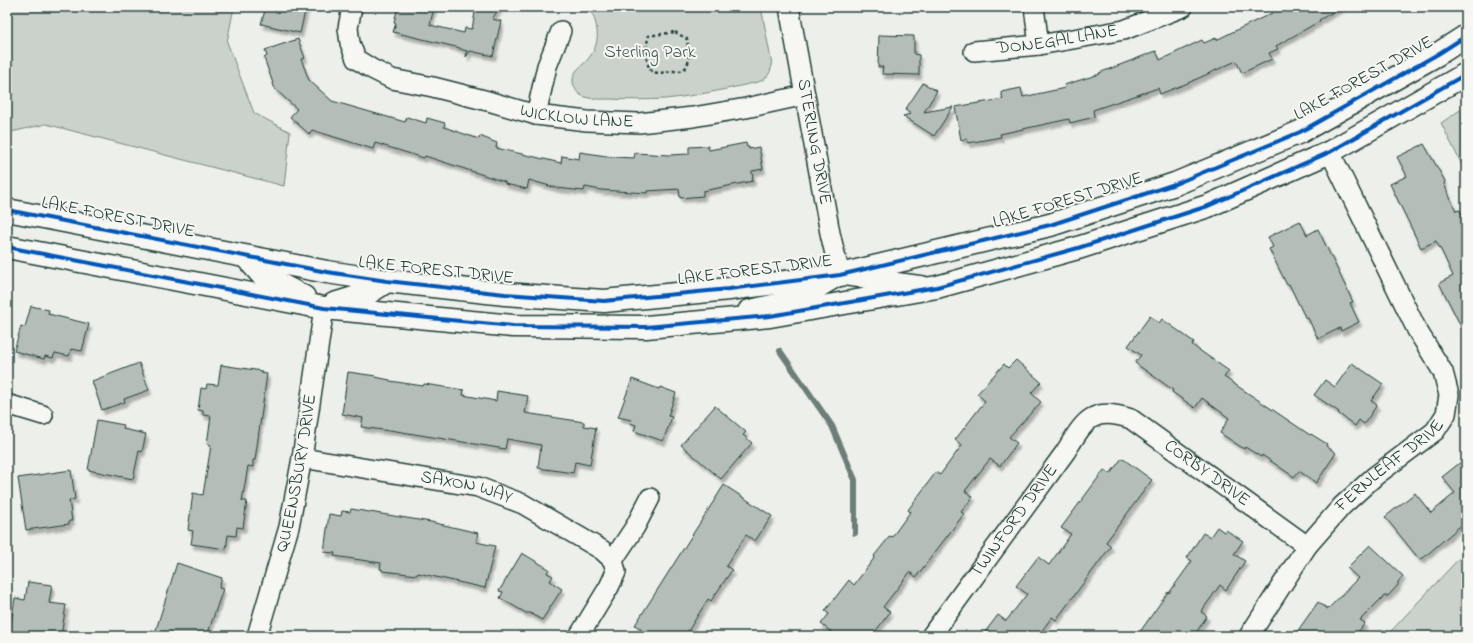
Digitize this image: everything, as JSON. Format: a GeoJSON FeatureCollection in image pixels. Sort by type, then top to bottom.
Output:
{"type":"FeatureCollection","features":[{"type":"Feature","properties":{"kind":"main road","name":"LAKE FOREST DRIVE"},"geometry":{"type":"LineString","coordinates":[[7,210],[139,235],[247,258],[327,272],[387,281],[505,294],[604,301],[729,289],[840,275],[1050,225],[1175,184],[1300,132],[1438,54],[1466,36]]}},
{"type":"Feature","properties":{"kind":"main road"},"geometry":{"type":"LineString","coordinates":[[7,247],[324,308],[513,326],[646,327],[770,316],[937,287],[1078,248],[1208,206],[1330,152],[1466,74]]}},
{"type":"Feature","properties":{"kind":"main road"},"geometry":{"type":"LineString","coordinates":[[247,258],[262,275],[324,308],[366,294],[387,281]]}},
{"type":"Feature","properties":{"kind":"street","name":"WICKLOW LANE"},"geometry":{"type":"LineString","coordinates":[[352,7],[348,28],[350,43],[356,59],[372,69],[392,79],[433,87],[536,114],[587,121],[638,123],[738,110],[805,95]]}},
{"type":"Feature","properties":{"kind":"street","name":"STERLING DRIVE"},"geometry":{"type":"LineString","coordinates":[[789,7],[830,233],[840,275]]}},
{"type":"Feature","properties":{"kind":"street"},"geometry":{"type":"LineString","coordinates":[[1034,7],[1039,45]]}},
{"type":"Feature","properties":{"kind":"street","name":"DONEGAL LANE"},"geometry":{"type":"LineString","coordinates":[[974,51],[1039,45],[1124,30],[1183,7]]}},
{"type":"Feature","properties":{"kind":"street"},"geometry":{"type":"LineString","coordinates":[[536,114],[547,66],[561,31]]}},
{"type":"Feature","properties":{"kind":"street","name":"FERNLEAF DRIVE"},"geometry":{"type":"LineString","coordinates":[[1249,636],[1307,546],[1342,506],[1375,476],[1435,431],[1446,414],[1449,395],[1443,372],[1417,330],[1330,152]]}},
{"type":"Feature","properties":{"kind":"street"},"geometry":{"type":"LineString","coordinates":[[688,323],[805,297],[840,275],[937,287]]}},
{"type":"Feature","properties":{"kind":"street","name":"QUEENSBURY DRIVE"},"geometry":{"type":"LineString","coordinates":[[257,636],[289,527],[302,458],[324,308]]}},
{"type":"Feature","properties":{"kind":"street"},"geometry":{"type":"LineString","coordinates":[[7,404],[43,415]]}},
{"type":"Feature","properties":{"kind":"street","name":"CORBY DRIVE"},"geometry":{"type":"LineString","coordinates":[[1102,414],[1117,414],[1131,419],[1307,546]]}},
{"type":"Feature","properties":{"kind":"street","name":"TWINFORD DRIVE"},"geometry":{"type":"LineString","coordinates":[[931,636],[1066,451],[1081,427],[1089,418],[1102,414]]}},
{"type":"Feature","properties":{"kind":"street","name":"SAXON WAY"},"geometry":{"type":"LineString","coordinates":[[302,458],[478,487],[523,504],[602,550],[614,560]]}},
{"type":"Feature","properties":{"kind":"street"},"geometry":{"type":"LineString","coordinates":[[579,636],[609,587],[616,572],[614,560],[650,498]]}},
{"type":"Feature","properties":{"kind":"path"},"geometry":{"type":"LineString","coordinates":[[675,32],[687,39],[687,66],[680,71],[658,73],[652,72],[649,68],[646,48],[648,36],[675,32]]}},
{"type":"Feature","properties":{"kind":"green space"},"geometry":{"type":"Polygon","coordinates":[[[7,7],[234,7],[227,42],[254,113],[290,132],[284,186],[46,124],[7,133],[7,7]]]}},
{"type":"Feature","properties":{"kind":"green space","name":"Sterling Park"},"geometry":{"type":"Polygon","coordinates":[[[597,7],[761,7],[772,65],[770,71],[766,78],[758,82],[688,96],[644,100],[596,99],[586,97],[579,94],[576,90],[573,84],[573,78],[576,71],[593,52],[597,41],[597,29],[592,12],[597,7]]]}},
{"type":"Feature","properties":{"kind":"green space"},"geometry":{"type":"Polygon","coordinates":[[[1466,106],[1466,173],[1441,123],[1466,106]]]}},
{"type":"Feature","properties":{"kind":"green space"},"geometry":{"type":"Polygon","coordinates":[[[1466,551],[1466,636],[1388,636],[1392,630],[1466,551]]]}},
{"type":"Feature","properties":{"kind":"building"},"geometry":{"type":"Polygon","coordinates":[[[266,7],[306,7],[300,33],[261,24],[266,7]]]}},
{"type":"Feature","properties":{"kind":"building"},"geometry":{"type":"Polygon","coordinates":[[[398,7],[434,7],[430,25],[464,33],[465,28],[472,29],[476,7],[500,7],[492,19],[501,21],[493,56],[470,51],[466,57],[467,51],[460,48],[393,32],[398,7]]]}},
{"type":"Feature","properties":{"kind":"building"},"geometry":{"type":"Polygon","coordinates":[[[1268,7],[1342,7],[1276,46],[1278,49],[1269,53],[1272,59],[1242,73],[1236,61],[1160,94],[1158,88],[1093,110],[1094,117],[1070,123],[1069,119],[1000,134],[1001,137],[968,143],[967,139],[961,140],[955,107],[1003,99],[1001,92],[1021,88],[1023,97],[1065,88],[1064,85],[1100,74],[1099,73],[1156,51],[1160,60],[1202,40],[1204,43],[1216,38],[1216,40],[1272,13],[1268,7]]]}},
{"type":"Feature","properties":{"kind":"building"},"geometry":{"type":"Polygon","coordinates":[[[879,35],[914,36],[914,54],[919,55],[919,75],[882,74],[883,67],[878,67],[879,35]]]}},
{"type":"Feature","properties":{"kind":"building"},"geometry":{"type":"Polygon","coordinates":[[[298,39],[305,58],[301,59],[309,80],[332,101],[405,122],[407,117],[426,123],[427,118],[445,123],[444,127],[479,139],[480,136],[497,143],[496,148],[561,163],[562,156],[579,159],[580,152],[613,157],[634,158],[635,153],[669,155],[689,154],[689,147],[708,146],[709,150],[746,143],[749,149],[759,147],[763,169],[752,171],[753,181],[703,191],[703,196],[680,198],[679,189],[647,191],[647,193],[601,190],[585,187],[584,191],[557,188],[529,180],[527,189],[505,184],[505,182],[425,156],[424,158],[375,143],[373,149],[312,130],[309,134],[290,117],[297,109],[275,89],[264,58],[267,56],[265,50],[298,39]]]}},
{"type":"Feature","properties":{"kind":"building"},"geometry":{"type":"Polygon","coordinates":[[[923,83],[937,91],[924,112],[953,107],[934,136],[903,116],[911,114],[905,110],[923,83]]]}},
{"type":"Feature","properties":{"kind":"building"},"geometry":{"type":"Polygon","coordinates":[[[1424,144],[1445,181],[1444,184],[1456,211],[1460,210],[1466,224],[1466,336],[1439,283],[1453,276],[1443,254],[1436,241],[1421,248],[1390,184],[1407,176],[1397,157],[1424,144]]]}},
{"type":"Feature","properties":{"kind":"building"},"geometry":{"type":"Polygon","coordinates":[[[1300,221],[1307,235],[1318,229],[1353,302],[1350,303],[1359,322],[1341,331],[1340,328],[1318,339],[1308,318],[1306,319],[1289,284],[1287,285],[1269,249],[1273,247],[1268,237],[1300,221]]]}},
{"type":"Feature","properties":{"kind":"building"},"geometry":{"type":"Polygon","coordinates":[[[31,306],[49,310],[48,314],[89,324],[82,351],[71,349],[69,356],[55,353],[53,358],[45,356],[44,359],[14,351],[21,326],[25,327],[31,306]]]}},
{"type":"Feature","properties":{"kind":"building"},"geometry":{"type":"Polygon","coordinates":[[[1150,316],[1159,323],[1162,319],[1194,342],[1192,345],[1229,371],[1224,377],[1310,435],[1311,434],[1327,444],[1326,446],[1336,453],[1316,483],[1299,471],[1294,477],[1262,455],[1261,457],[1245,447],[1244,449],[1220,433],[1229,418],[1202,398],[1195,408],[1135,363],[1141,355],[1128,346],[1150,316]]]}},
{"type":"Feature","properties":{"kind":"building"},"geometry":{"type":"Polygon","coordinates":[[[1016,360],[1041,382],[1031,393],[1041,402],[1009,437],[1017,443],[1000,466],[990,459],[965,491],[973,497],[961,512],[964,514],[916,577],[910,572],[883,607],[890,612],[872,636],[837,636],[821,624],[829,614],[825,611],[849,580],[854,585],[875,557],[874,556],[890,536],[892,537],[910,512],[908,510],[936,472],[940,475],[962,445],[955,440],[985,401],[977,394],[1004,364],[1008,368],[1016,360]]]}},
{"type":"Feature","properties":{"kind":"building"},"geometry":{"type":"Polygon","coordinates":[[[139,363],[149,390],[124,399],[125,402],[102,410],[92,381],[139,363]]]}},
{"type":"Feature","properties":{"kind":"building"},"geometry":{"type":"Polygon","coordinates":[[[1352,363],[1383,384],[1371,401],[1377,405],[1364,424],[1359,420],[1355,426],[1338,413],[1339,412],[1314,395],[1325,380],[1335,387],[1352,363]]]}},
{"type":"Feature","properties":{"kind":"building"},"geometry":{"type":"Polygon","coordinates":[[[221,365],[262,371],[261,373],[267,374],[255,460],[253,460],[253,467],[248,466],[242,501],[247,501],[243,528],[237,527],[236,536],[228,535],[226,549],[191,544],[193,531],[188,530],[193,493],[203,495],[211,445],[207,444],[211,416],[203,415],[203,411],[198,410],[201,388],[206,389],[207,384],[218,385],[221,365]]]}},
{"type":"Feature","properties":{"kind":"building"},"geometry":{"type":"Polygon","coordinates":[[[348,372],[376,376],[375,377],[390,381],[464,390],[463,395],[496,401],[497,391],[528,396],[525,413],[584,422],[584,426],[596,428],[590,465],[575,462],[573,473],[538,468],[541,445],[507,439],[505,449],[390,430],[361,427],[363,418],[342,414],[348,372]]]}},
{"type":"Feature","properties":{"kind":"building"},"geometry":{"type":"Polygon","coordinates":[[[632,379],[659,389],[660,387],[676,393],[668,416],[672,417],[663,441],[634,431],[636,425],[630,423],[631,420],[618,417],[632,379]]]}},
{"type":"Feature","properties":{"kind":"building"},"geometry":{"type":"Polygon","coordinates":[[[715,406],[746,432],[743,435],[752,443],[721,479],[681,445],[715,406]]]}},
{"type":"Feature","properties":{"kind":"building"},"geometry":{"type":"Polygon","coordinates":[[[97,420],[124,425],[123,429],[146,434],[142,452],[139,451],[133,479],[88,470],[97,420]]]}},
{"type":"Feature","properties":{"kind":"building"},"geometry":{"type":"Polygon","coordinates":[[[1122,458],[1152,480],[1106,542],[1111,546],[1056,620],[1052,617],[1038,636],[982,636],[998,615],[1006,621],[1027,594],[1016,586],[1038,557],[1049,565],[1071,534],[1061,528],[1104,470],[1110,474],[1122,458]]]}},
{"type":"Feature","properties":{"kind":"building"},"geometry":{"type":"Polygon","coordinates":[[[1466,458],[1466,521],[1422,559],[1419,559],[1385,517],[1415,493],[1431,513],[1455,493],[1442,477],[1466,458]]]}},
{"type":"Feature","properties":{"kind":"building"},"geometry":{"type":"Polygon","coordinates":[[[71,470],[75,499],[69,500],[72,521],[69,521],[69,524],[26,530],[18,478],[71,470]]]}},
{"type":"Feature","properties":{"kind":"building"},"geometry":{"type":"Polygon","coordinates":[[[724,485],[772,516],[755,541],[746,535],[726,566],[732,570],[711,601],[708,599],[685,636],[637,636],[641,629],[635,625],[724,485]]]}},
{"type":"Feature","properties":{"kind":"building"},"geometry":{"type":"Polygon","coordinates":[[[351,509],[431,522],[478,533],[476,542],[495,546],[485,588],[418,573],[417,575],[382,571],[382,569],[380,569],[381,563],[334,556],[335,553],[324,552],[329,514],[341,516],[342,511],[350,512],[351,509]]]}},
{"type":"Feature","properties":{"kind":"building"},"geometry":{"type":"Polygon","coordinates":[[[1217,527],[1224,532],[1226,530],[1243,541],[1234,554],[1245,561],[1226,590],[1220,585],[1201,612],[1207,616],[1194,636],[1137,636],[1192,561],[1187,558],[1203,533],[1210,537],[1217,527]]]}},
{"type":"Feature","properties":{"kind":"building"},"geometry":{"type":"Polygon","coordinates":[[[1370,545],[1403,576],[1398,582],[1398,585],[1388,596],[1384,596],[1360,620],[1365,623],[1355,636],[1294,636],[1318,602],[1328,609],[1358,578],[1347,568],[1370,545]]]}},
{"type":"Feature","properties":{"kind":"building"},"geometry":{"type":"Polygon","coordinates":[[[522,553],[549,569],[547,573],[553,576],[550,581],[562,589],[542,620],[530,613],[526,613],[500,598],[503,592],[499,591],[522,553]]]}},
{"type":"Feature","properties":{"kind":"building"},"geometry":{"type":"Polygon","coordinates":[[[177,563],[222,578],[219,588],[223,589],[207,636],[154,636],[177,563]]]}},
{"type":"Feature","properties":{"kind":"building"},"geometry":{"type":"Polygon","coordinates":[[[28,582],[52,585],[49,603],[66,605],[61,636],[9,636],[15,598],[25,600],[28,582]]]}},
{"type":"Feature","properties":{"kind":"waterway"},"geometry":{"type":"LineString","coordinates":[[780,351],[832,426],[855,480],[855,533]]}},
{"type":"Feature","properties":{"kind":"cycle path"},"geometry":{"type":"LineString","coordinates":[[7,210],[327,272],[387,281],[505,294],[604,301],[729,289],[840,275],[1050,225],[1175,184],[1300,132],[1438,54],[1466,36]]}},
{"type":"Feature","properties":{"kind":"cycle path"},"geometry":{"type":"LineString","coordinates":[[7,247],[324,308],[513,326],[646,327],[770,316],[937,287],[1078,248],[1208,206],[1330,152],[1466,74]]}}]}
